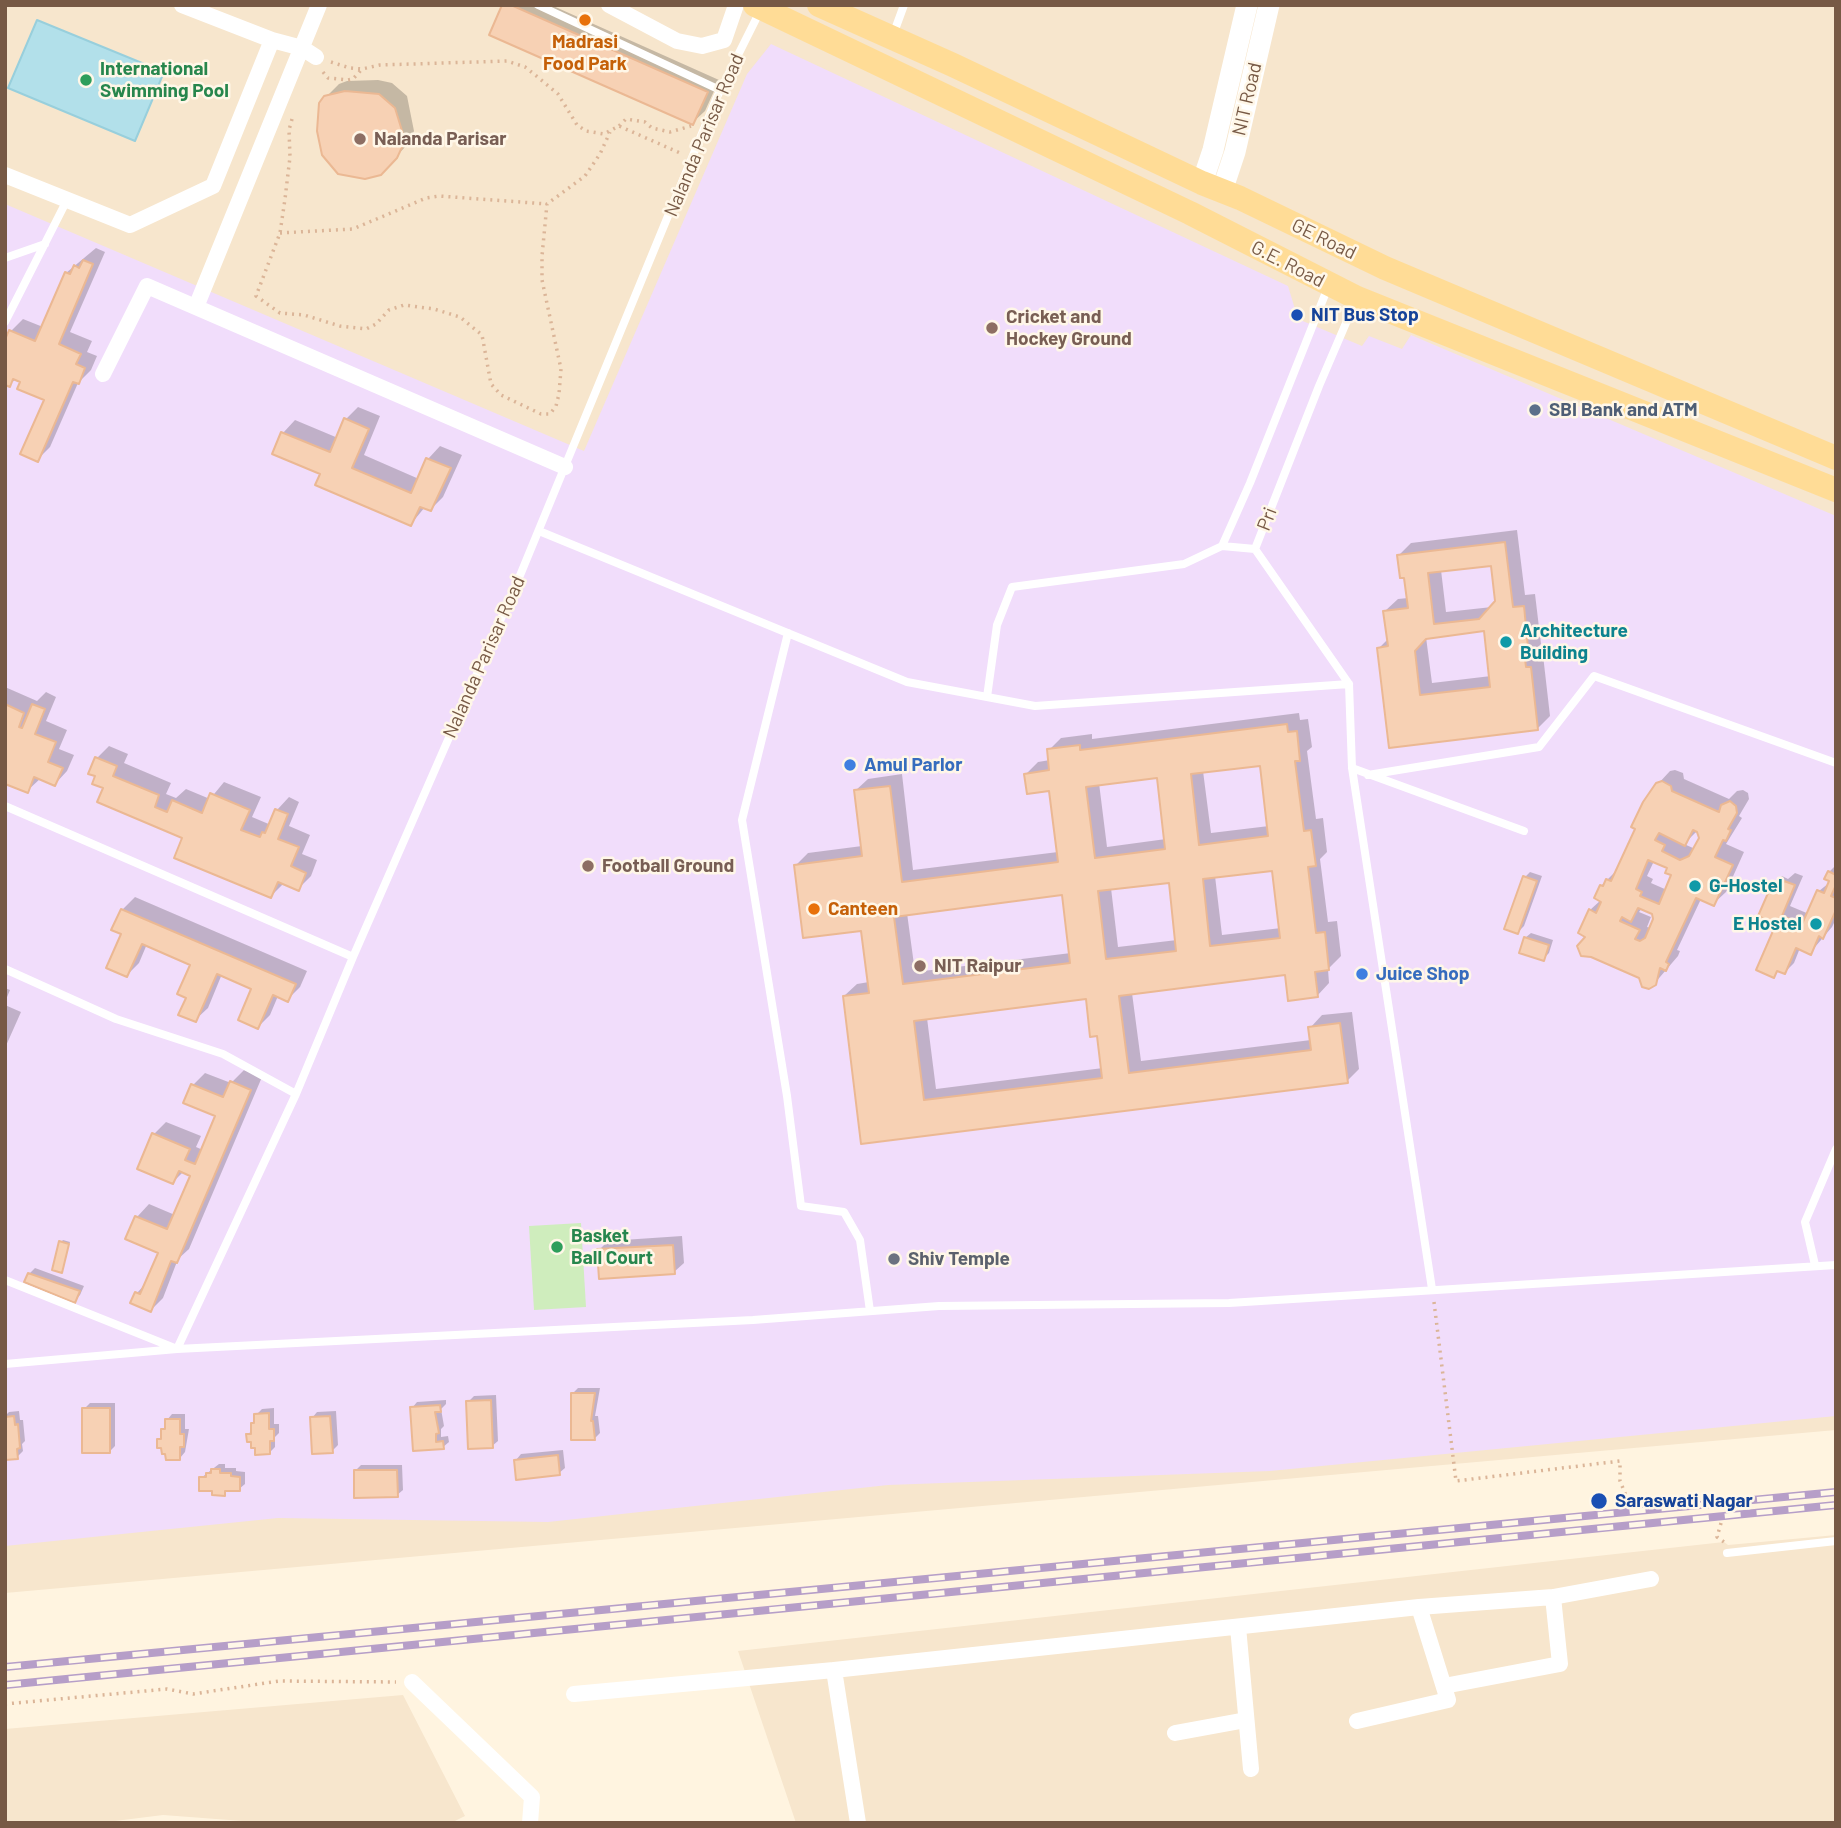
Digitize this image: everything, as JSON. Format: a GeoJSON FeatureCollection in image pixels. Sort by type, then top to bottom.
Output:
{"type":"FeatureCollection","features":[{"type":"Feature","properties":{"kind":"main road","name":"GE Road"},"geometry":{"type":"LineString","coordinates":[[819,5],[1376,264],[1836,458]]}},
{"type":"Feature","properties":{"kind":"main road","name":"NIT Road"},"geometry":{"type":"LineString","coordinates":[[1212,187],[1213,150],[1247,5]]}},
{"type":"Feature","properties":{"kind":"main road","name":"NIT Road"},"geometry":{"type":"LineString","coordinates":[[1212,187],[1235,152],[1269,5]]}},
{"type":"Feature","properties":{"kind":"main road","name":"G.E. Road"},"geometry":{"type":"LineString","coordinates":[[751,6],[1200,218],[1357,298],[1836,490]]}},
{"type":"Feature","properties":{"kind":"main road"},"geometry":{"type":"LineString","coordinates":[[1200,218],[1212,187]]}},
{"type":"Feature","properties":{"kind":"main road"},"geometry":{"type":"LineString","coordinates":[[1329,285],[1348,250]]}},
{"type":"Feature","properties":{"kind":"main road"},"geometry":{"type":"LineString","coordinates":[[1357,298],[1376,264]]}},
{"type":"Feature","properties":{"kind":"street"},"geometry":{"type":"LineString","coordinates":[[182,5],[272,40],[302,48],[316,64]]}},
{"type":"Feature","properties":{"kind":"street"},"geometry":{"type":"LineString","coordinates":[[196,307],[319,5]]}},
{"type":"Feature","properties":{"kind":"street"},"geometry":{"type":"LineString","coordinates":[[609,5],[677,41],[702,46],[724,40],[751,6]]}},
{"type":"Feature","properties":{"kind":"street"},"geometry":{"type":"LineString","coordinates":[[5,175],[131,225],[213,186],[272,40]]}},
{"type":"Feature","properties":{"kind":"street"},"geometry":{"type":"LineString","coordinates":[[103,373],[147,286],[565,467]]}},
{"type":"Feature","properties":{"kind":"street"},"geometry":{"type":"LineString","coordinates":[[574,1694],[834,1670],[1419,1607],[1553,1597],[1651,1579]]}},
{"type":"Feature","properties":{"kind":"street"},"geometry":{"type":"LineString","coordinates":[[1444,1686],[1560,1664],[1553,1597]]}},
{"type":"Feature","properties":{"kind":"street"},"geometry":{"type":"LineString","coordinates":[[1357,1721],[1448,1700],[1419,1607]]}},
{"type":"Feature","properties":{"kind":"street"},"geometry":{"type":"LineString","coordinates":[[1238,1627],[1251,1769]]}},
{"type":"Feature","properties":{"kind":"street"},"geometry":{"type":"LineString","coordinates":[[834,1670],[859,1823]]}},
{"type":"Feature","properties":{"kind":"street"},"geometry":{"type":"LineString","coordinates":[[412,1682],[532,1797],[530,1823]]}},
{"type":"Feature","properties":{"kind":"street"},"geometry":{"type":"LineString","coordinates":[[1175,1733],[1246,1720]]}},
{"type":"Feature","properties":{"kind":"lane"},"geometry":{"type":"LineString","coordinates":[[538,5],[720,90]]}},
{"type":"Feature","properties":{"kind":"lane"},"geometry":{"type":"LineString","coordinates":[[891,38],[904,5]]}},
{"type":"Feature","properties":{"kind":"lane","name":"Nalanda Parisar Road"},"geometry":{"type":"LineString","coordinates":[[177,1349],[296,1094],[539,531],[693,159],[751,6]]}},
{"type":"Feature","properties":{"kind":"lane"},"geometry":{"type":"LineString","coordinates":[[5,322],[68,200]]}},
{"type":"Feature","properties":{"kind":"lane"},"geometry":{"type":"LineString","coordinates":[[5,258],[45,244]]}},
{"type":"Feature","properties":{"kind":"lane"},"geometry":{"type":"LineString","coordinates":[[1222,546],[1329,285]]}},
{"type":"Feature","properties":{"kind":"lane","name":"Pri"},"geometry":{"type":"LineString","coordinates":[[1349,684],[1255,549],[1357,298]]}},
{"type":"Feature","properties":{"kind":"lane"},"geometry":{"type":"LineString","coordinates":[[539,531],[907,682],[1035,706],[1349,684],[1352,768],[1432,1289]]}},
{"type":"Feature","properties":{"kind":"lane"},"geometry":{"type":"LineString","coordinates":[[987,697],[997,625],[1012,587],[1184,564],[1222,546],[1255,549]]}},
{"type":"Feature","properties":{"kind":"lane"},"geometry":{"type":"LineString","coordinates":[[788,633],[742,820],[787,1096],[801,1206],[844,1212],[860,1240],[870,1311]]}},
{"type":"Feature","properties":{"kind":"lane"},"geometry":{"type":"LineString","coordinates":[[1368,775],[1539,747],[1594,676],[1836,763]]}},
{"type":"Feature","properties":{"kind":"lane"},"geometry":{"type":"LineString","coordinates":[[1352,768],[1524,831]]}},
{"type":"Feature","properties":{"kind":"lane"},"geometry":{"type":"LineString","coordinates":[[5,806],[353,957]]}},
{"type":"Feature","properties":{"kind":"lane"},"geometry":{"type":"LineString","coordinates":[[5,969],[116,1020],[223,1054],[296,1094]]}},
{"type":"Feature","properties":{"kind":"lane"},"geometry":{"type":"LineString","coordinates":[[1815,1265],[1805,1222],[1836,1149]]}},
{"type":"Feature","properties":{"kind":"lane"},"geometry":{"type":"LineString","coordinates":[[5,1364],[177,1349],[711,1322],[939,1306],[1229,1303],[1836,1265]]}},
{"type":"Feature","properties":{"kind":"lane"},"geometry":{"type":"LineString","coordinates":[[5,1280],[177,1349]]}},
{"type":"Feature","properties":{"kind":"lane"},"geometry":{"type":"LineString","coordinates":[[1727,1553],[1836,1541]]}},
{"type":"Feature","properties":{"kind":"path"},"geometry":{"type":"LineString","coordinates":[[316,64],[362,69],[380,65],[507,61],[525,67],[558,94],[577,125],[586,131],[604,134],[626,119],[645,122],[652,128],[670,132],[700,123],[711,113]]}},
{"type":"Feature","properties":{"kind":"path"},"geometry":{"type":"LineString","coordinates":[[316,64],[321,66],[328,78],[353,79],[362,69]]}},
{"type":"Feature","properties":{"kind":"path"},"geometry":{"type":"LineString","coordinates":[[293,115],[289,130],[290,157],[280,233],[256,296],[280,313],[304,315],[340,326],[366,329],[376,324],[390,310],[404,305],[434,309],[460,317],[482,335],[491,384],[500,395],[541,414],[550,414],[556,406],[561,369],[542,280],[541,256],[547,204]]}},
{"type":"Feature","properties":{"kind":"path"},"geometry":{"type":"LineString","coordinates":[[619,126],[693,159]]}},
{"type":"Feature","properties":{"kind":"path"},"geometry":{"type":"LineString","coordinates":[[280,233],[353,229],[414,203],[439,196],[547,204],[585,176],[610,132]]}},
{"type":"Feature","properties":{"kind":"path"},"geometry":{"type":"LineString","coordinates":[[1432,1289],[1456,1481],[1620,1461],[1620,1481],[1625,1493],[1620,1509]]}},
{"type":"Feature","properties":{"kind":"path"},"geometry":{"type":"LineString","coordinates":[[1721,1523],[1717,1537],[1724,1542],[1727,1553]]}},
{"type":"Feature","properties":{"kind":"path"},"geometry":{"type":"LineString","coordinates":[[5,1704],[167,1689],[193,1694],[279,1681],[412,1682]]}},
{"type":"Feature","properties":{"kind":"shaded area","name":"NIT Raipur"},"geometry":{"type":"Polygon","coordinates":[[[5,5],[1836,5],[1836,1430],[5,1593],[5,5]]]}},
{"type":"Feature","properties":{"kind":"shaded area","name":"NIT Raipur"},"geometry":{"type":"Polygon","coordinates":[[[771,44],[1288,286],[1298,319],[1362,346],[1369,336],[1402,349],[1411,335],[1836,516],[1836,1416],[1270,1471],[888,1485],[548,1522],[278,1518],[5,1546],[5,204],[584,451],[747,74],[771,44]]]}},
{"type":"Feature","properties":{"kind":"shaded area"},"geometry":{"type":"Polygon","coordinates":[[[1836,1535],[1836,1823],[796,1823],[738,1651],[1724,1542],[1728,1545],[1836,1535]]]}},
{"type":"Feature","properties":{"kind":"shaded area"},"geometry":{"type":"Polygon","coordinates":[[[403,1695],[465,1816],[451,1823],[269,1823],[163,1815],[99,1823],[5,1823],[5,1729],[403,1695]]]}},
{"type":"Feature","properties":{"kind":"green space","name":"Basket Ball Court"},"geometry":{"type":"Polygon","coordinates":[[[581,1223],[586,1307],[534,1310],[529,1226],[581,1223]]]}},
{"type":"Feature","properties":{"kind":"water","name":"International Swimming Pool"},"geometry":{"type":"Polygon","coordinates":[[[37,20],[164,72],[135,141],[8,88],[37,20]]]}},
{"type":"Feature","properties":{"kind":"building"},"geometry":{"type":"Polygon","coordinates":[[[502,5],[511,5],[708,92],[693,125],[489,35],[502,5]]]}},
{"type":"Feature","properties":{"kind":"building","name":"Nalanda Parisar"},"geometry":{"type":"Polygon","coordinates":[[[345,91],[379,94],[395,108],[403,134],[403,145],[397,158],[381,175],[365,179],[338,174],[322,155],[317,131],[319,103],[324,96],[345,91]]]}},
{"type":"Feature","properties":{"kind":"building"},"geometry":{"type":"Polygon","coordinates":[[[83,260],[93,264],[59,344],[81,354],[76,364],[85,368],[79,384],[73,382],[38,462],[20,454],[44,400],[17,389],[20,382],[13,379],[10,387],[5,385],[5,340],[9,330],[35,341],[65,272],[70,274],[74,265],[79,268],[83,260]]]}},
{"type":"Feature","properties":{"kind":"building"},"geometry":{"type":"Polygon","coordinates":[[[344,418],[369,429],[352,468],[411,493],[426,458],[451,468],[431,511],[420,507],[411,526],[315,485],[320,474],[272,454],[281,432],[330,452],[344,418]]]}},
{"type":"Feature","properties":{"kind":"building","name":"Architecture Building"},"geometry":{"type":"Polygon","coordinates":[[[1505,542],[1513,607],[1524,606],[1529,658],[1525,659],[1526,667],[1531,667],[1538,730],[1389,748],[1377,648],[1388,646],[1383,611],[1408,608],[1404,578],[1400,578],[1397,555],[1505,542]],[[1491,566],[1428,573],[1434,624],[1479,619],[1495,601],[1491,566]],[[1484,631],[1426,639],[1415,651],[1420,695],[1490,687],[1484,631]]]}},
{"type":"Feature","properties":{"kind":"building"},"geometry":{"type":"Polygon","coordinates":[[[5,704],[24,713],[19,727],[22,728],[32,704],[45,709],[35,734],[56,742],[48,762],[63,768],[55,786],[34,777],[28,793],[5,784],[5,704]]]}},
{"type":"Feature","properties":{"kind":"building"},"geometry":{"type":"Polygon","coordinates":[[[1287,724],[1288,732],[1297,731],[1300,761],[1295,761],[1304,831],[1311,830],[1316,866],[1308,867],[1316,933],[1325,932],[1329,970],[1315,972],[1318,997],[1288,1001],[1285,975],[1119,996],[1129,1073],[1311,1050],[1308,1027],[1340,1023],[1348,1083],[861,1144],[843,996],[869,993],[861,931],[803,938],[794,865],[862,856],[854,790],[890,786],[902,882],[1058,862],[1049,791],[1027,794],[1024,774],[1049,770],[1047,749],[1080,745],[1080,750],[1287,724]],[[1260,766],[1191,774],[1199,845],[1268,836],[1260,766]],[[1157,778],[1086,787],[1095,858],[1165,849],[1157,778]],[[1272,871],[1203,879],[1210,946],[1280,938],[1272,871]],[[1169,883],[1098,891],[1106,959],[1176,951],[1169,883]],[[1062,895],[894,917],[903,984],[1070,963],[1062,895]],[[1086,999],[914,1021],[924,1100],[1102,1078],[1097,1036],[1090,1037],[1086,999]]]}},
{"type":"Feature","properties":{"kind":"building"},"geometry":{"type":"Polygon","coordinates":[[[95,757],[117,766],[113,776],[159,795],[155,807],[167,812],[172,800],[202,813],[210,793],[250,810],[241,830],[260,837],[262,832],[265,833],[275,809],[288,814],[278,839],[299,847],[291,866],[306,873],[299,891],[278,882],[271,898],[174,858],[182,838],[97,802],[103,788],[92,784],[95,776],[88,774],[95,757]]]}},
{"type":"Feature","properties":{"kind":"building","name":"G-Hostel"},"geometry":{"type":"Polygon","coordinates":[[[1662,781],[1671,786],[1672,791],[1719,812],[1721,805],[1730,801],[1736,806],[1737,813],[1728,829],[1731,830],[1726,841],[1723,840],[1715,857],[1733,865],[1714,906],[1696,898],[1666,962],[1669,964],[1666,971],[1660,968],[1656,985],[1649,989],[1642,987],[1639,978],[1591,957],[1581,956],[1577,946],[1585,937],[1578,933],[1589,909],[1596,913],[1601,902],[1594,898],[1600,885],[1603,886],[1606,879],[1611,881],[1635,829],[1631,827],[1656,783],[1662,781]],[[1693,830],[1685,846],[1659,833],[1655,840],[1665,845],[1662,851],[1680,860],[1689,856],[1699,838],[1693,830]],[[1648,860],[1636,889],[1642,892],[1640,896],[1659,904],[1671,875],[1665,873],[1667,868],[1648,860]],[[1638,908],[1631,922],[1622,917],[1620,921],[1640,930],[1635,939],[1640,941],[1645,938],[1653,919],[1652,914],[1638,908]]]}},
{"type":"Feature","properties":{"kind":"building","name":"E Hostel"},"geometry":{"type":"Polygon","coordinates":[[[1828,871],[1836,875],[1836,885],[1831,896],[1836,898],[1836,910],[1823,939],[1819,936],[1811,955],[1796,948],[1785,974],[1777,971],[1774,978],[1756,970],[1776,924],[1758,916],[1772,884],[1781,888],[1784,881],[1795,885],[1782,916],[1802,924],[1817,890],[1824,893],[1829,881],[1824,879],[1828,871]]]}},
{"type":"Feature","properties":{"kind":"building"},"geometry":{"type":"Polygon","coordinates":[[[1523,876],[1537,881],[1518,934],[1504,929],[1523,876]]]}},
{"type":"Feature","properties":{"kind":"building"},"geometry":{"type":"Polygon","coordinates":[[[121,909],[296,984],[288,1002],[273,995],[258,1029],[238,1020],[251,989],[217,974],[196,1022],[178,1015],[186,998],[177,994],[190,965],[142,944],[127,977],[106,968],[121,934],[111,930],[121,909]]]}},
{"type":"Feature","properties":{"kind":"building"},"geometry":{"type":"Polygon","coordinates":[[[1524,937],[1549,945],[1544,961],[1519,953],[1524,937]]]}},
{"type":"Feature","properties":{"kind":"building"},"geometry":{"type":"Polygon","coordinates":[[[230,1081],[251,1090],[177,1263],[171,1261],[151,1312],[130,1303],[135,1292],[140,1294],[158,1253],[125,1239],[135,1216],[167,1229],[190,1176],[179,1171],[173,1184],[137,1169],[152,1133],[190,1149],[185,1160],[195,1164],[215,1116],[183,1103],[191,1084],[223,1097],[230,1081]]]}},
{"type":"Feature","properties":{"kind":"building"},"geometry":{"type":"Polygon","coordinates":[[[59,1241],[69,1244],[62,1273],[52,1270],[59,1241]]]}},
{"type":"Feature","properties":{"kind":"building"},"geometry":{"type":"Polygon","coordinates":[[[673,1245],[675,1274],[599,1279],[597,1249],[673,1245]]]}},
{"type":"Feature","properties":{"kind":"building"},"geometry":{"type":"Polygon","coordinates":[[[28,1273],[80,1291],[75,1303],[24,1282],[28,1273]]]}},
{"type":"Feature","properties":{"kind":"building"},"geometry":{"type":"Polygon","coordinates":[[[571,1393],[595,1393],[591,1421],[595,1440],[571,1440],[571,1393]]]}},
{"type":"Feature","properties":{"kind":"building"},"geometry":{"type":"Polygon","coordinates":[[[491,1400],[493,1448],[468,1449],[466,1401],[491,1400]]]}},
{"type":"Feature","properties":{"kind":"building"},"geometry":{"type":"Polygon","coordinates":[[[440,1405],[441,1412],[435,1412],[439,1433],[436,1434],[436,1442],[443,1441],[444,1449],[413,1451],[410,1407],[440,1405]]]}},
{"type":"Feature","properties":{"kind":"building"},"geometry":{"type":"Polygon","coordinates":[[[82,1408],[110,1408],[110,1453],[82,1453],[82,1408]]]}},
{"type":"Feature","properties":{"kind":"building"},"geometry":{"type":"Polygon","coordinates":[[[269,1413],[269,1429],[274,1429],[270,1454],[255,1455],[255,1448],[251,1448],[251,1442],[247,1442],[246,1434],[251,1434],[254,1414],[269,1413]]]}},
{"type":"Feature","properties":{"kind":"building"},"geometry":{"type":"Polygon","coordinates":[[[14,1416],[15,1425],[18,1424],[18,1459],[5,1460],[5,1417],[14,1416]]]}},
{"type":"Feature","properties":{"kind":"building"},"geometry":{"type":"Polygon","coordinates":[[[330,1416],[333,1453],[312,1454],[310,1417],[330,1416]]]}},
{"type":"Feature","properties":{"kind":"building"},"geometry":{"type":"Polygon","coordinates":[[[165,1419],[180,1419],[180,1434],[184,1434],[184,1447],[180,1447],[180,1460],[166,1460],[161,1448],[157,1448],[161,1429],[165,1429],[165,1419]]]}},
{"type":"Feature","properties":{"kind":"building"},"geometry":{"type":"Polygon","coordinates":[[[558,1455],[560,1475],[516,1480],[514,1460],[558,1455]]]}},
{"type":"Feature","properties":{"kind":"building"},"geometry":{"type":"Polygon","coordinates":[[[211,1469],[220,1469],[220,1473],[231,1473],[231,1476],[240,1477],[240,1491],[225,1491],[225,1496],[212,1495],[212,1491],[199,1491],[199,1477],[206,1477],[206,1473],[211,1473],[211,1469]]]}},
{"type":"Feature","properties":{"kind":"building"},"geometry":{"type":"Polygon","coordinates":[[[354,1470],[397,1470],[398,1497],[354,1498],[354,1470]]]}},
{"type":"Feature","properties":{"kind":"railway"},"geometry":{"type":"LineString","coordinates":[[5,1667],[1836,1492]]}},
{"type":"Feature","properties":{"kind":"railway"},"geometry":{"type":"LineString","coordinates":[[5,1685],[1836,1505]]}},
{"type":"Feature","properties":{"kind":"place","name":"Madrasi Food Park"},"geometry":{"type":"Point","coordinates":[585,20]}},
{"type":"Feature","properties":{"kind":"place","name":"International Swimming Pool"},"geometry":{"type":"Point","coordinates":[86,80]}},
{"type":"Feature","properties":{"kind":"place","name":"Nalanda Parisar"},"geometry":{"type":"Point","coordinates":[360,139]}},
{"type":"Feature","properties":{"kind":"place","name":"NIT Bus Stop"},"geometry":{"type":"Point","coordinates":[1297,315]}},
{"type":"Feature","properties":{"kind":"place","name":"Cricket and Hockey Ground"},"geometry":{"type":"Point","coordinates":[992,328]}},
{"type":"Feature","properties":{"kind":"place","name":"SBI Bank and ATM"},"geometry":{"type":"Point","coordinates":[1535,410]}},
{"type":"Feature","properties":{"kind":"place","name":"Architecture Building"},"geometry":{"type":"Point","coordinates":[1506,642]}},
{"type":"Feature","properties":{"kind":"place","name":"Amul Parlor"},"geometry":{"type":"Point","coordinates":[850,765]}},
{"type":"Feature","properties":{"kind":"place","name":"Football Ground"},"geometry":{"type":"Point","coordinates":[588,866]}},
{"type":"Feature","properties":{"kind":"place","name":"G-Hostel"},"geometry":{"type":"Point","coordinates":[1695,886]}},
{"type":"Feature","properties":{"kind":"place","name":"Canteen"},"geometry":{"type":"Point","coordinates":[814,909]}},
{"type":"Feature","properties":{"kind":"place","name":"E Hostel"},"geometry":{"type":"Point","coordinates":[1816,924]}},
{"type":"Feature","properties":{"kind":"place","name":"NIT Raipur"},"geometry":{"type":"Point","coordinates":[920,966]}},
{"type":"Feature","properties":{"kind":"place","name":"Juice Shop"},"geometry":{"type":"Point","coordinates":[1362,974]}},
{"type":"Feature","properties":{"kind":"place","name":"Basket Ball Court"},"geometry":{"type":"Point","coordinates":[557,1247]}},
{"type":"Feature","properties":{"kind":"place","name":"Shiv Temple"},"geometry":{"type":"Point","coordinates":[894,1259]}},
{"type":"Feature","properties":{"kind":"place","name":"Saraswati Nagar"},"geometry":{"type":"Point","coordinates":[1599,1501]}}]}
